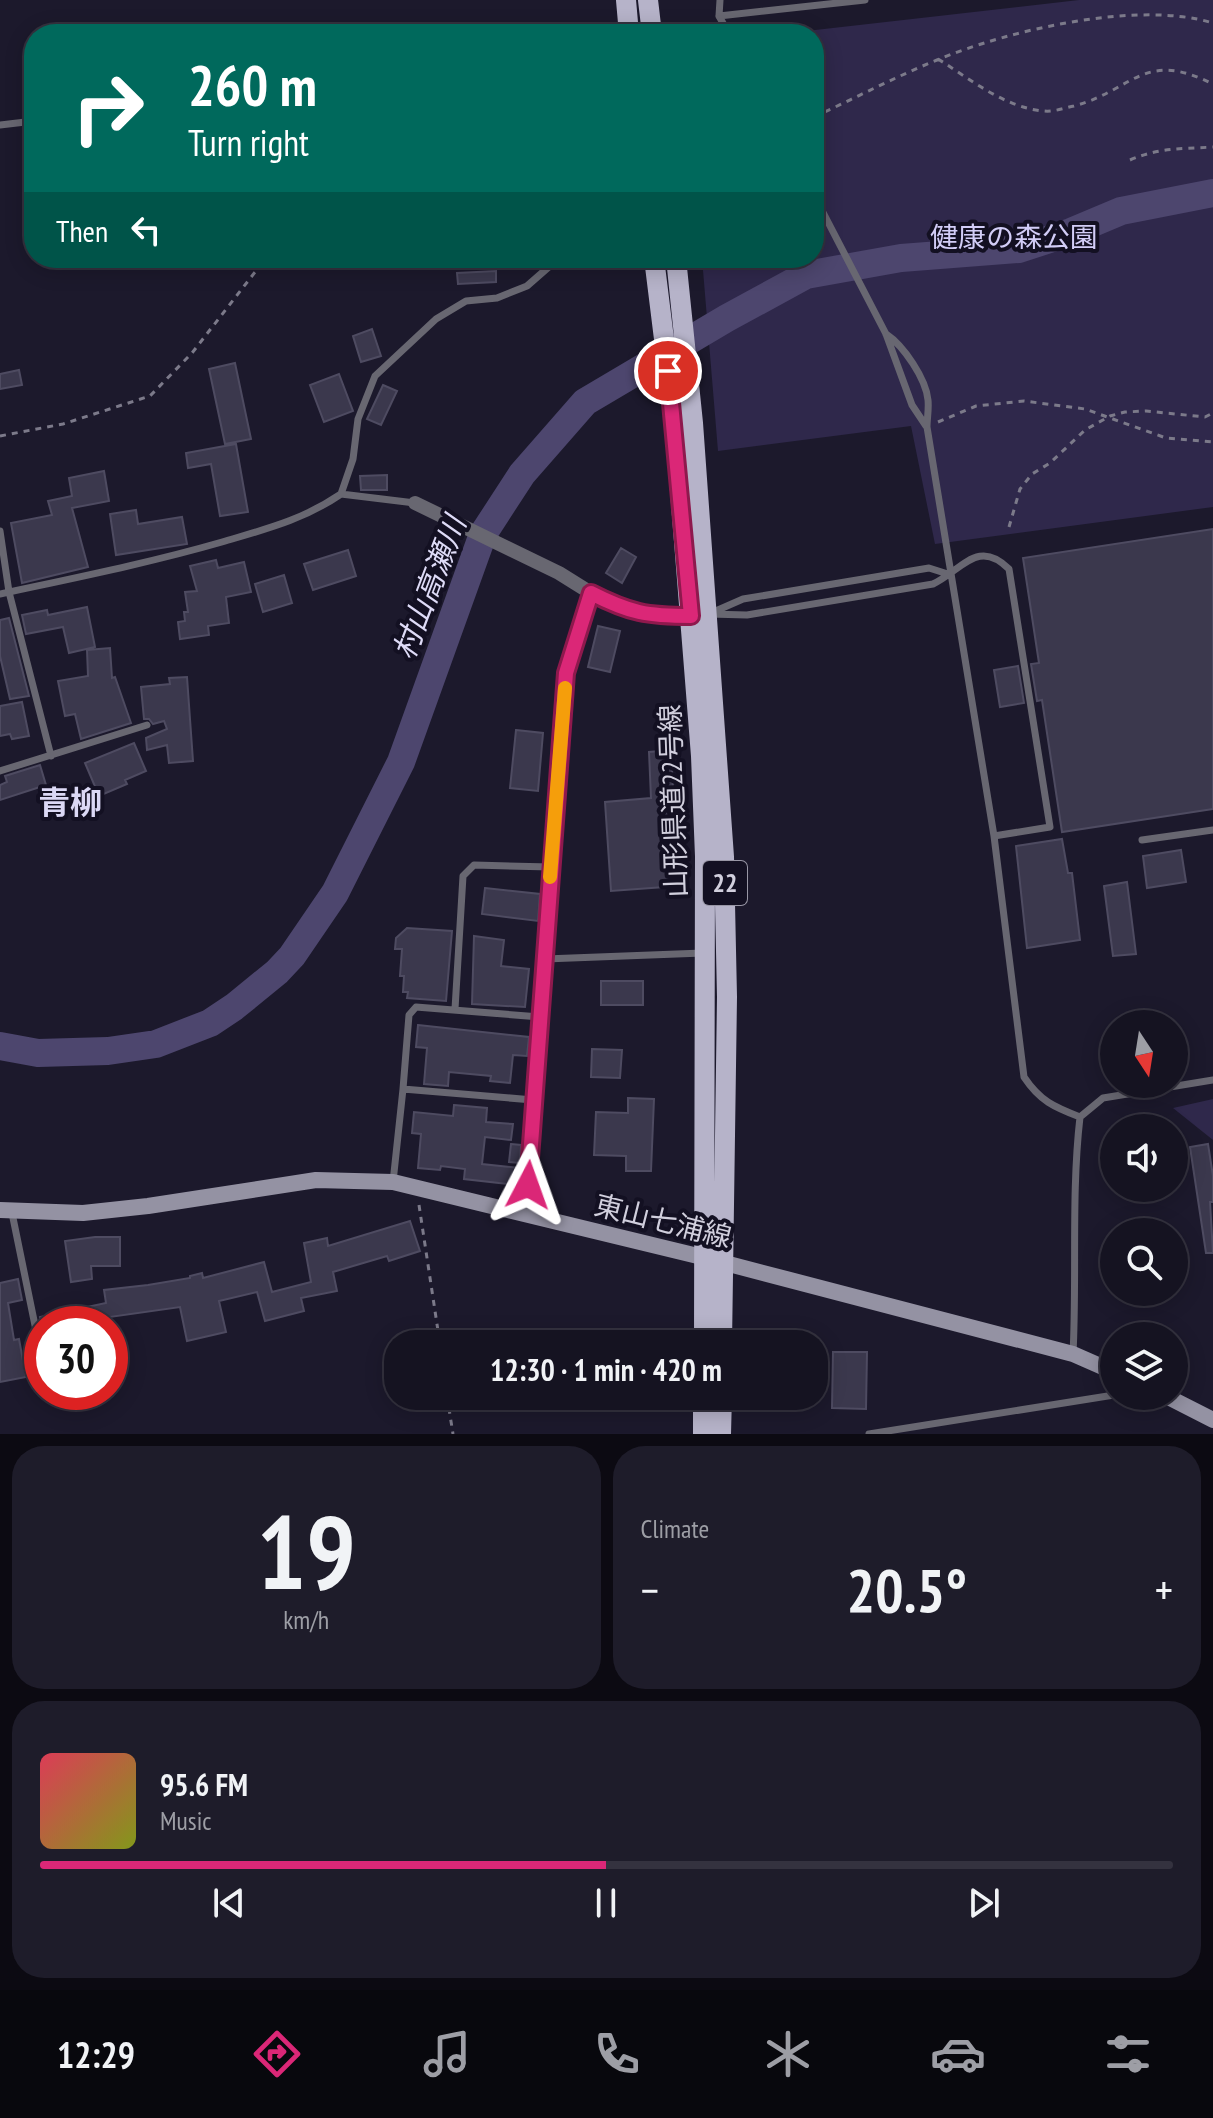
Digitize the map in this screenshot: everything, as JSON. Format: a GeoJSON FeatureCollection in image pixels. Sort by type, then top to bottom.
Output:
{"type":"FeatureCollection","features":[{"type":"Feature","properties":{"kind":"main road"},"geometry":{"type":"LineString","coordinates":[[626,0],[628,24]]}},
{"type":"Feature","properties":{"kind":"main road"},"geometry":{"type":"LineString","coordinates":[[648,0],[651,24]]}},
{"type":"Feature","properties":{"kind":"main road","name":"山形県道22号線"},"geometry":{"type":"LineString","coordinates":[[656,268],[684,426]]}},
{"type":"Feature","properties":{"kind":"main road","name":"山形県道22号線"},"geometry":{"type":"LineString","coordinates":[[676,268],[684,426],[724,872],[727,997],[714,1260],[706,1330]]}},
{"type":"Feature","properties":{"kind":"main road","name":"山形県道22号線"},"geometry":{"type":"LineString","coordinates":[[699,615],[714,1260],[721,1330]]}},
{"type":"Feature","properties":{"kind":"main road","name":"東山七浦線"},"geometry":{"type":"LineString","coordinates":[[6,1211],[83,1213],[316,1180],[416,1185],[1073,1354],[1100,1366]]}},
{"type":"Feature","properties":{"kind":"main road"},"geometry":{"type":"LineString","coordinates":[[1188,1407],[1213,1420]]}},
{"type":"Feature","properties":{"kind":"main road"},"geometry":{"type":"LineString","coordinates":[[703,1410],[703,1434]]}},
{"type":"Feature","properties":{"kind":"main road"},"geometry":{"type":"LineString","coordinates":[[721,1434],[722,1410]]}},
{"type":"Feature","properties":{"kind":"street"},"geometry":{"type":"LineString","coordinates":[[415,503],[559,573],[625,610],[653,616],[699,615]]}},
{"type":"Feature","properties":{"kind":"street"},"geometry":{"type":"LineString","coordinates":[[526,1213],[566,673],[591,593]]}},
{"type":"Feature","properties":{"kind":"lane"},"geometry":{"type":"LineString","coordinates":[[720,0],[719,16],[723,24]]}},
{"type":"Feature","properties":{"kind":"lane"},"geometry":{"type":"LineString","coordinates":[[719,16],[865,0]]}},
{"type":"Feature","properties":{"kind":"lane"},"geometry":{"type":"LineString","coordinates":[[0,125],[24,122]]}},
{"type":"Feature","properties":{"kind":"lane"},"geometry":{"type":"LineString","coordinates":[[824,214],[886,334],[912,405],[927,427]]}},
{"type":"Feature","properties":{"kind":"lane"},"geometry":{"type":"LineString","coordinates":[[4,593],[185,552],[315,512],[341,494],[353,459],[358,419],[375,376],[436,319],[466,301],[497,298],[527,286],[548,268]]}},
{"type":"Feature","properties":{"kind":"lane"},"geometry":{"type":"LineString","coordinates":[[886,334],[897,341],[909,357],[928,397],[927,427],[994,836],[1024,1077],[1037,1096],[1080,1117]]}},
{"type":"Feature","properties":{"kind":"lane"},"geometry":{"type":"LineString","coordinates":[[341,494],[415,503]]}},
{"type":"Feature","properties":{"kind":"lane"},"geometry":{"type":"LineString","coordinates":[[0,531],[4,593],[51,756]]}},
{"type":"Feature","properties":{"kind":"lane"},"geometry":{"type":"LineString","coordinates":[[699,615],[747,615],[933,584],[951,575],[970,559],[980,556],[991,556],[1009,569],[1050,827],[994,836]]}},
{"type":"Feature","properties":{"kind":"lane"},"geometry":{"type":"LineString","coordinates":[[699,615],[743,599],[929,568],[951,575]]}},
{"type":"Feature","properties":{"kind":"lane"},"geometry":{"type":"LineString","coordinates":[[0,771],[147,725]]}},
{"type":"Feature","properties":{"kind":"lane"},"geometry":{"type":"LineString","coordinates":[[1142,840],[1213,830]]}},
{"type":"Feature","properties":{"kind":"lane"},"geometry":{"type":"LineString","coordinates":[[455,1009],[463,876],[474,865],[551,867]]}},
{"type":"Feature","properties":{"kind":"lane"},"geometry":{"type":"LineString","coordinates":[[545,959],[705,953]]}},
{"type":"Feature","properties":{"kind":"lane"},"geometry":{"type":"LineString","coordinates":[[393,1182],[409,1015],[416,1007],[540,1017]]}},
{"type":"Feature","properties":{"kind":"lane"},"geometry":{"type":"LineString","coordinates":[[1073,1354],[1076,1284],[1074,1168],[1080,1117],[1103,1098],[1213,1080]]}},
{"type":"Feature","properties":{"kind":"lane"},"geometry":{"type":"LineString","coordinates":[[403,1089],[533,1100]]}},
{"type":"Feature","properties":{"kind":"lane"},"geometry":{"type":"LineString","coordinates":[[6,1211],[30,1306]]}},
{"type":"Feature","properties":{"kind":"lane"},"geometry":{"type":"LineString","coordinates":[[869,1434],[1100,1397]]}},
{"type":"Feature","properties":{"kind":"path"},"geometry":{"type":"LineString","coordinates":[[824,112],[938,59],[1068,22],[1128,14],[1191,15],[1213,23]]}},
{"type":"Feature","properties":{"kind":"path"},"geometry":{"type":"LineString","coordinates":[[938,59],[999,96],[1026,109],[1048,112],[1098,98],[1147,72],[1166,69],[1198,75],[1213,84]]}},
{"type":"Feature","properties":{"kind":"path"},"geometry":{"type":"LineString","coordinates":[[1130,160],[1179,147],[1213,147]]}},
{"type":"Feature","properties":{"kind":"path"},"geometry":{"type":"LineString","coordinates":[[0,436],[63,424],[150,396],[192,353],[258,268]]}},
{"type":"Feature","properties":{"kind":"path"},"geometry":{"type":"LineString","coordinates":[[927,427],[976,406],[1024,401],[1085,409],[1166,438],[1213,442]]}},
{"type":"Feature","properties":{"kind":"path"},"geometry":{"type":"LineString","coordinates":[[1009,527],[1020,489],[1032,474],[1050,463],[1085,430],[1110,416],[1146,411],[1205,417],[1213,413]]}},
{"type":"Feature","properties":{"kind":"path"},"geometry":{"type":"LineString","coordinates":[[416,1185],[438,1330]]}},
{"type":"Feature","properties":{"kind":"path"},"geometry":{"type":"LineString","coordinates":[[449,1410],[453,1434]]}},
{"type":"Feature","properties":{"kind":"green space","name":"健康の森公園"},"geometry":{"type":"Polygon","coordinates":[[[1079,0],[1213,0],[1213,507],[935,544],[911,426],[718,451],[703,268],[824,268],[824,29],[1079,0]]]}},
{"type":"Feature","properties":{"kind":"green space"},"geometry":{"type":"Polygon","coordinates":[[[1213,1099],[1213,1140],[1188,1120],[1188,1114],[1180,1114],[1173,1108],[1213,1099]]]}},
{"type":"Feature","properties":{"kind":"building"},"geometry":{"type":"Polygon","coordinates":[[[496,271],[496,282],[458,284],[457,273],[496,271]]]}},
{"type":"Feature","properties":{"kind":"building"},"geometry":{"type":"Polygon","coordinates":[[[372,329],[381,356],[361,362],[353,336],[372,329]]]}},
{"type":"Feature","properties":{"kind":"building"},"geometry":{"type":"Polygon","coordinates":[[[235,363],[251,439],[225,444],[209,369],[235,363]]]}},
{"type":"Feature","properties":{"kind":"building"},"geometry":{"type":"Polygon","coordinates":[[[19,370],[22,385],[0,389],[0,374],[19,370]]]}},
{"type":"Feature","properties":{"kind":"building"},"geometry":{"type":"Polygon","coordinates":[[[339,374],[353,411],[324,422],[310,385],[339,374]]]}},
{"type":"Feature","properties":{"kind":"building"},"geometry":{"type":"Polygon","coordinates":[[[383,385],[397,391],[381,425],[367,419],[383,385]]]}},
{"type":"Feature","properties":{"kind":"building"},"geometry":{"type":"Polygon","coordinates":[[[236,444],[248,512],[220,516],[211,464],[188,468],[186,453],[236,444]]]}},
{"type":"Feature","properties":{"kind":"building"},"geometry":{"type":"Polygon","coordinates":[[[104,471],[109,501],[72,508],[88,567],[22,583],[11,523],[52,515],[48,501],[72,496],[69,478],[104,471]]]}},
{"type":"Feature","properties":{"kind":"building"},"geometry":{"type":"Polygon","coordinates":[[[387,475],[387,490],[361,490],[360,476],[387,475]]]}},
{"type":"Feature","properties":{"kind":"building"},"geometry":{"type":"Polygon","coordinates":[[[136,510],[138,524],[182,517],[187,544],[116,555],[110,514],[136,510]]]}},
{"type":"Feature","properties":{"kind":"building"},"geometry":{"type":"Polygon","coordinates":[[[1213,529],[1213,809],[1062,832],[1042,700],[1037,701],[1031,664],[1039,663],[1023,558],[1213,529]]]}},
{"type":"Feature","properties":{"kind":"building"},"geometry":{"type":"Polygon","coordinates":[[[621,548],[636,557],[622,583],[606,573],[621,548]]]}},
{"type":"Feature","properties":{"kind":"building"},"geometry":{"type":"Polygon","coordinates":[[[348,550],[356,576],[313,590],[304,564],[348,550]]]}},
{"type":"Feature","properties":{"kind":"building"},"geometry":{"type":"Polygon","coordinates":[[[216,560],[218,568],[244,562],[251,592],[226,597],[229,623],[208,626],[209,635],[180,639],[178,622],[185,621],[184,612],[188,612],[185,592],[197,591],[190,566],[216,560]]]}},
{"type":"Feature","properties":{"kind":"building"},"geometry":{"type":"Polygon","coordinates":[[[284,575],[292,603],[263,612],[255,584],[284,575]]]}},
{"type":"Feature","properties":{"kind":"building"},"geometry":{"type":"Polygon","coordinates":[[[87,607],[95,647],[69,653],[63,627],[26,634],[22,615],[47,610],[48,615],[87,607]]]}},
{"type":"Feature","properties":{"kind":"building"},"geometry":{"type":"Polygon","coordinates":[[[9,618],[29,696],[10,699],[0,656],[0,620],[9,618]]]}},
{"type":"Feature","properties":{"kind":"building"},"geometry":{"type":"Polygon","coordinates":[[[598,626],[620,631],[610,672],[588,667],[598,626]]]}},
{"type":"Feature","properties":{"kind":"building"},"geometry":{"type":"Polygon","coordinates":[[[110,648],[112,678],[115,677],[131,723],[81,739],[75,714],[65,716],[58,681],[88,676],[87,650],[110,648]]]}},
{"type":"Feature","properties":{"kind":"building"},"geometry":{"type":"Polygon","coordinates":[[[1018,666],[1024,703],[1000,707],[994,670],[1018,666]]]}},
{"type":"Feature","properties":{"kind":"building"},"geometry":{"type":"Polygon","coordinates":[[[187,677],[193,761],[169,763],[167,745],[147,750],[146,738],[167,729],[164,721],[153,724],[149,719],[144,719],[141,687],[170,684],[169,678],[187,677]]]}},
{"type":"Feature","properties":{"kind":"building"},"geometry":{"type":"Polygon","coordinates":[[[22,702],[29,736],[12,739],[10,734],[0,736],[0,706],[22,702]]]}},
{"type":"Feature","properties":{"kind":"building"},"geometry":{"type":"Polygon","coordinates":[[[516,730],[543,733],[538,791],[510,788],[516,730]]]}},
{"type":"Feature","properties":{"kind":"building"},"geometry":{"type":"Polygon","coordinates":[[[134,743],[146,771],[125,780],[127,784],[99,796],[85,763],[134,743]]]}},
{"type":"Feature","properties":{"kind":"building"},"geometry":{"type":"Polygon","coordinates":[[[671,750],[678,886],[611,891],[605,802],[651,798],[649,752],[671,750]]]}},
{"type":"Feature","properties":{"kind":"building"},"geometry":{"type":"Polygon","coordinates":[[[40,765],[46,785],[0,800],[0,785],[7,782],[5,776],[40,765]]]}},
{"type":"Feature","properties":{"kind":"building"},"geometry":{"type":"Polygon","coordinates":[[[1062,839],[1068,873],[1072,873],[1080,940],[1027,948],[1016,846],[1062,839]]]}},
{"type":"Feature","properties":{"kind":"building"},"geometry":{"type":"Polygon","coordinates":[[[1181,850],[1186,882],[1147,888],[1143,856],[1181,850]]]}},
{"type":"Feature","properties":{"kind":"building"},"geometry":{"type":"Polygon","coordinates":[[[1127,882],[1136,954],[1113,956],[1104,886],[1127,882]]]}},
{"type":"Feature","properties":{"kind":"building"},"geometry":{"type":"Polygon","coordinates":[[[485,888],[540,894],[538,921],[482,914],[485,888]]]}},
{"type":"Feature","properties":{"kind":"building"},"geometry":{"type":"Polygon","coordinates":[[[407,928],[452,931],[446,1001],[407,998],[408,992],[403,992],[404,976],[400,976],[402,949],[395,949],[396,938],[407,928]]]}},
{"type":"Feature","properties":{"kind":"building"},"geometry":{"type":"Polygon","coordinates":[[[474,936],[504,940],[501,966],[529,969],[525,1007],[472,1004],[474,936]]]}},
{"type":"Feature","properties":{"kind":"building"},"geometry":{"type":"Polygon","coordinates":[[[601,981],[643,981],[643,1005],[601,1005],[601,981]]]}},
{"type":"Feature","properties":{"kind":"building"},"geometry":{"type":"Polygon","coordinates":[[[418,1025],[529,1037],[527,1056],[513,1055],[510,1083],[490,1081],[491,1076],[449,1072],[448,1086],[424,1084],[427,1048],[416,1047],[418,1025]]]}},
{"type":"Feature","properties":{"kind":"building"},"geometry":{"type":"Polygon","coordinates":[[[592,1049],[622,1050],[620,1078],[591,1077],[592,1049]]]}},
{"type":"Feature","properties":{"kind":"building"},"geometry":{"type":"Polygon","coordinates":[[[628,1098],[654,1099],[651,1171],[626,1171],[626,1156],[594,1155],[596,1112],[628,1113],[628,1098]]]}},
{"type":"Feature","properties":{"kind":"building"},"geometry":{"type":"Polygon","coordinates":[[[454,1105],[487,1108],[486,1122],[513,1124],[511,1140],[485,1137],[482,1164],[519,1168],[517,1185],[464,1179],[465,1169],[441,1166],[440,1170],[418,1168],[421,1134],[412,1133],[414,1112],[453,1116],[454,1105]]]}},
{"type":"Feature","properties":{"kind":"building"},"geometry":{"type":"Polygon","coordinates":[[[511,1144],[521,1145],[520,1163],[509,1162],[511,1144]]]}},
{"type":"Feature","properties":{"kind":"building"},"geometry":{"type":"Polygon","coordinates":[[[1208,1144],[1213,1176],[1213,1202],[1210,1202],[1213,1253],[1206,1253],[1190,1147],[1208,1144]]]}},
{"type":"Feature","properties":{"kind":"building"},"geometry":{"type":"Polygon","coordinates":[[[410,1221],[420,1251],[389,1261],[387,1256],[333,1272],[337,1291],[301,1298],[304,1311],[265,1321],[257,1292],[219,1301],[226,1332],[187,1341],[180,1307],[128,1314],[128,1306],[92,1306],[106,1303],[104,1290],[190,1278],[202,1273],[203,1278],[264,1262],[272,1292],[311,1282],[304,1243],[327,1238],[328,1246],[410,1221]]]}},
{"type":"Feature","properties":{"kind":"building"},"geometry":{"type":"Polygon","coordinates":[[[120,1237],[120,1266],[91,1266],[92,1279],[71,1282],[65,1241],[120,1237]]]}},
{"type":"Feature","properties":{"kind":"building"},"geometry":{"type":"Polygon","coordinates":[[[18,1279],[22,1300],[8,1303],[14,1340],[19,1339],[24,1377],[0,1382],[0,1283],[18,1279]]]}},
{"type":"Feature","properties":{"kind":"building"},"geometry":{"type":"Polygon","coordinates":[[[833,1352],[867,1352],[866,1409],[832,1408],[833,1352]]]}},
{"type":"Feature","properties":{"kind":"waterway","name":"村山高瀬川"},"geometry":{"type":"LineString","coordinates":[[0,1046],[38,1053],[108,1051],[156,1044],[210,1023],[277,972],[292,956],[335,893],[401,762],[483,534],[522,474],[585,402],[806,275],[901,258],[1019,249],[1121,211],[1213,193]]}},
{"type":"Feature","properties":{"kind":"slow traffic"},"geometry":{"type":"LineString","coordinates":[[550,877],[565,688]]}},
{"type":"Feature","properties":{"kind":"district","name":"青柳"},"geometry":{"type":"Point","coordinates":[70,803]}},
{"type":"Feature","properties":{"kind":"route"},"geometry":{"type":"LineString","coordinates":[[528,1185],[566,673],[591,593],[625,610],[653,616],[691,616],[668,371]]}}]}
